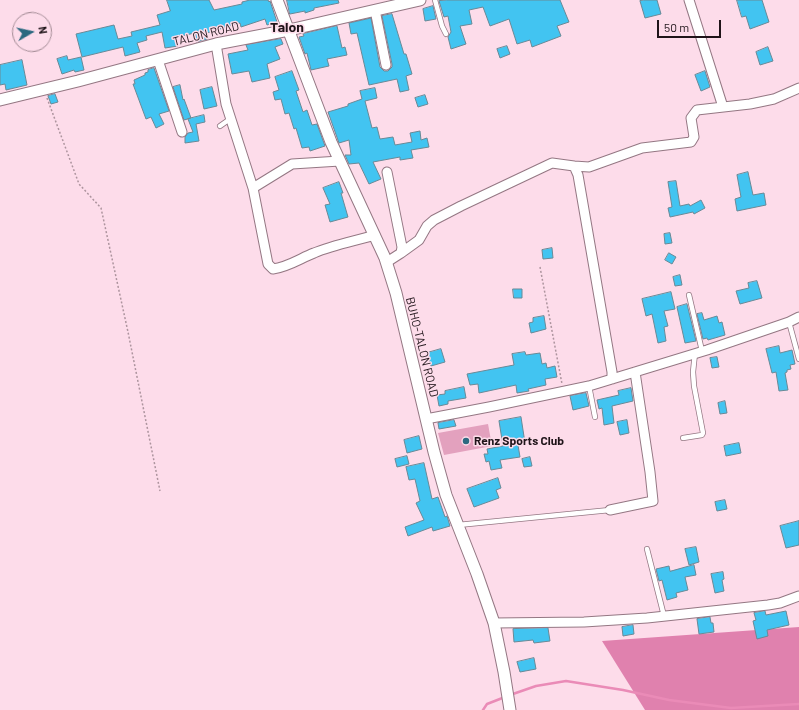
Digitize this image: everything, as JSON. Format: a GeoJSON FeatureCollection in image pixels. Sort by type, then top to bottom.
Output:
{"type":"FeatureCollection","features":[{"type":"Feature","properties":{"kind":"street","name":"BUHO-TALON ROAD"},"geometry":{"type":"LineString","coordinates":[[277,0],[331,142],[387,262],[446,495],[494,623],[510,710]]}},
{"type":"Feature","properties":{"kind":"street","name":"TALON ROAD"},"geometry":{"type":"LineString","coordinates":[[0,100],[216,44],[289,30],[420,0]]}},
{"type":"Feature","properties":{"kind":"street"},"geometry":{"type":"LineString","coordinates":[[689,0],[723,107]]}},
{"type":"Feature","properties":{"kind":"street"},"geometry":{"type":"LineString","coordinates":[[375,10],[386,65]]}},
{"type":"Feature","properties":{"kind":"street"},"geometry":{"type":"LineString","coordinates":[[216,44],[226,104],[252,188],[268,264],[273,268],[294,263],[315,253],[375,235]]}},
{"type":"Feature","properties":{"kind":"street"},"geometry":{"type":"LineString","coordinates":[[158,60],[182,132]]}},
{"type":"Feature","properties":{"kind":"street"},"geometry":{"type":"LineString","coordinates":[[387,262],[419,240],[427,226],[434,220],[552,163],[589,167],[642,148],[691,142],[694,137],[691,118],[697,110],[774,99],[799,88]]}},
{"type":"Feature","properties":{"kind":"street"},"geometry":{"type":"LineString","coordinates":[[252,188],[292,164],[302,162],[340,161]]}},
{"type":"Feature","properties":{"kind":"street"},"geometry":{"type":"LineString","coordinates":[[574,166],[578,175],[584,206],[612,379]]}},
{"type":"Feature","properties":{"kind":"street"},"geometry":{"type":"LineString","coordinates":[[387,172],[402,247],[401,253]]}},
{"type":"Feature","properties":{"kind":"street"},"geometry":{"type":"LineString","coordinates":[[426,419],[589,386],[699,352],[789,322],[799,317]]}},
{"type":"Feature","properties":{"kind":"street"},"geometry":{"type":"LineString","coordinates":[[610,510],[653,501],[635,372]]}},
{"type":"Feature","properties":{"kind":"street"},"geometry":{"type":"LineString","coordinates":[[494,623],[584,622],[664,616],[768,605],[780,603],[799,596]]}},
{"type":"Feature","properties":{"kind":"lane"},"geometry":{"type":"LineString","coordinates":[[435,0],[442,26],[446,34]]}},
{"type":"Feature","properties":{"kind":"lane"},"geometry":{"type":"LineString","coordinates":[[220,126],[230,119]]}},
{"type":"Feature","properties":{"kind":"lane"},"geometry":{"type":"LineString","coordinates":[[683,438],[702,435],[703,432],[694,386],[693,372],[699,352],[689,294]]}},
{"type":"Feature","properties":{"kind":"lane"},"geometry":{"type":"LineString","coordinates":[[789,322],[799,359]]}},
{"type":"Feature","properties":{"kind":"lane"},"geometry":{"type":"LineString","coordinates":[[589,386],[595,417]]}},
{"type":"Feature","properties":{"kind":"lane"},"geometry":{"type":"LineString","coordinates":[[458,525],[610,510]]}},
{"type":"Feature","properties":{"kind":"lane"},"geometry":{"type":"LineString","coordinates":[[647,549],[664,616]]}},
{"type":"Feature","properties":{"kind":"path"},"geometry":{"type":"LineString","coordinates":[[43,89],[79,184],[101,208],[160,491]]}},
{"type":"Feature","properties":{"kind":"path"},"geometry":{"type":"LineString","coordinates":[[540,267],[563,392]]}},
{"type":"Feature","properties":{"kind":"shaded area","name":"Renz Sports Club"},"geometry":{"type":"Polygon","coordinates":[[[488,424],[492,446],[444,455],[438,433],[488,424]]]}},
{"type":"Feature","properties":{"kind":"shaded area"},"geometry":{"type":"Polygon","coordinates":[[[799,627],[799,710],[645,710],[602,641],[799,627]]]}},
{"type":"Feature","properties":{"kind":"building"},"geometry":{"type":"Polygon","coordinates":[[[167,0],[209,0],[214,10],[242,4],[242,2],[250,0],[268,0],[269,2],[270,1],[277,22],[267,25],[265,19],[241,27],[240,23],[207,33],[208,39],[196,42],[195,33],[176,37],[178,46],[165,48],[162,32],[146,36],[147,40],[137,43],[140,52],[125,56],[123,47],[82,57],[76,34],[114,25],[118,39],[132,36],[131,32],[160,25],[157,15],[170,11],[167,0]]]}},
{"type":"Feature","properties":{"kind":"building"},"geometry":{"type":"Polygon","coordinates":[[[287,0],[338,0],[339,3],[314,8],[314,10],[305,13],[305,11],[290,14],[287,0]]]}},
{"type":"Feature","properties":{"kind":"building"},"geometry":{"type":"Polygon","coordinates":[[[560,0],[569,22],[557,26],[561,36],[532,47],[530,40],[517,44],[509,19],[490,26],[483,7],[469,10],[472,24],[460,26],[466,44],[451,49],[448,37],[451,32],[448,16],[444,17],[439,1],[560,0]]]}},
{"type":"Feature","properties":{"kind":"building"},"geometry":{"type":"Polygon","coordinates":[[[657,0],[661,14],[645,18],[640,1],[657,0]]]}},
{"type":"Feature","properties":{"kind":"building"},"geometry":{"type":"Polygon","coordinates":[[[737,0],[762,0],[769,22],[750,29],[746,16],[742,17],[737,0]]]}},
{"type":"Feature","properties":{"kind":"building"},"geometry":{"type":"Polygon","coordinates":[[[433,6],[436,19],[425,21],[423,9],[433,6]]]}},
{"type":"Feature","properties":{"kind":"building"},"geometry":{"type":"Polygon","coordinates":[[[392,14],[404,54],[406,54],[412,74],[406,76],[409,90],[400,92],[397,79],[369,85],[357,33],[351,34],[349,23],[371,18],[380,67],[384,71],[388,71],[392,67],[392,64],[382,16],[392,14]]]}},
{"type":"Feature","properties":{"kind":"building"},"geometry":{"type":"Polygon","coordinates":[[[337,26],[342,48],[345,47],[347,55],[327,59],[329,66],[311,70],[307,53],[305,54],[299,37],[304,36],[303,34],[337,26]]]}},
{"type":"Feature","properties":{"kind":"building"},"geometry":{"type":"Polygon","coordinates":[[[281,39],[283,44],[275,47],[280,59],[267,64],[270,78],[252,82],[249,71],[232,74],[228,54],[248,50],[246,45],[281,39]]]}},
{"type":"Feature","properties":{"kind":"building"},"geometry":{"type":"Polygon","coordinates":[[[507,46],[510,54],[500,58],[497,49],[507,46]]]}},
{"type":"Feature","properties":{"kind":"building"},"geometry":{"type":"Polygon","coordinates":[[[768,47],[773,61],[760,65],[756,52],[768,47]]]}},
{"type":"Feature","properties":{"kind":"building"},"geometry":{"type":"Polygon","coordinates":[[[67,56],[68,60],[81,57],[84,70],[75,72],[74,70],[62,74],[57,59],[67,56]]]}},
{"type":"Feature","properties":{"kind":"building"},"geometry":{"type":"Polygon","coordinates":[[[22,60],[27,85],[6,90],[5,84],[0,85],[0,65],[22,60]]]}},
{"type":"Feature","properties":{"kind":"building"},"geometry":{"type":"Polygon","coordinates":[[[154,68],[169,111],[159,114],[164,124],[156,128],[151,117],[146,119],[133,84],[135,84],[134,80],[145,75],[148,70],[154,68]]]}},
{"type":"Feature","properties":{"kind":"building"},"geometry":{"type":"Polygon","coordinates":[[[292,71],[299,90],[296,91],[303,112],[307,110],[312,125],[317,124],[325,146],[310,151],[309,147],[302,148],[296,128],[294,129],[289,113],[285,114],[281,99],[275,100],[273,92],[279,90],[275,77],[292,71]]]}},
{"type":"Feature","properties":{"kind":"building"},"geometry":{"type":"Polygon","coordinates":[[[705,71],[710,87],[701,91],[695,75],[705,71]]]}},
{"type":"Feature","properties":{"kind":"building"},"geometry":{"type":"Polygon","coordinates":[[[180,85],[183,100],[184,99],[191,118],[184,120],[173,87],[180,85]]]}},
{"type":"Feature","properties":{"kind":"building"},"geometry":{"type":"Polygon","coordinates":[[[212,87],[217,106],[204,109],[200,90],[212,87]]]}},
{"type":"Feature","properties":{"kind":"building"},"geometry":{"type":"Polygon","coordinates":[[[375,88],[377,98],[365,101],[372,128],[377,127],[380,139],[393,137],[395,145],[412,142],[410,133],[420,131],[421,140],[427,138],[429,147],[411,150],[413,158],[400,160],[400,157],[373,162],[381,179],[369,184],[359,163],[349,164],[345,155],[351,155],[349,140],[339,143],[328,112],[348,106],[348,104],[362,99],[360,91],[375,88]]]}},
{"type":"Feature","properties":{"kind":"building"},"geometry":{"type":"Polygon","coordinates":[[[55,94],[58,102],[51,104],[48,96],[55,94]]]}},
{"type":"Feature","properties":{"kind":"building"},"geometry":{"type":"Polygon","coordinates":[[[425,95],[428,104],[418,107],[415,98],[425,95]]]}},
{"type":"Feature","properties":{"kind":"building"},"geometry":{"type":"Polygon","coordinates":[[[204,115],[205,122],[196,124],[199,141],[185,143],[185,137],[188,133],[193,132],[188,119],[204,115]]]}},
{"type":"Feature","properties":{"kind":"building"},"geometry":{"type":"Polygon","coordinates":[[[748,172],[753,195],[764,193],[766,205],[737,211],[735,199],[741,197],[737,175],[748,172]]]}},
{"type":"Feature","properties":{"kind":"building"},"geometry":{"type":"Polygon","coordinates":[[[676,181],[680,206],[689,204],[690,206],[701,200],[705,208],[694,214],[693,212],[670,217],[668,208],[672,207],[668,182],[676,181]]]}},
{"type":"Feature","properties":{"kind":"building"},"geometry":{"type":"Polygon","coordinates":[[[339,182],[348,217],[330,222],[325,205],[330,204],[323,188],[339,182]]]}},
{"type":"Feature","properties":{"kind":"building"},"geometry":{"type":"Polygon","coordinates":[[[670,233],[672,243],[665,244],[664,234],[670,233]]]}},
{"type":"Feature","properties":{"kind":"building"},"geometry":{"type":"Polygon","coordinates":[[[552,248],[553,258],[543,259],[542,250],[552,248]]]}},
{"type":"Feature","properties":{"kind":"building"},"geometry":{"type":"Polygon","coordinates":[[[669,253],[676,257],[672,264],[665,260],[669,253]]]}},
{"type":"Feature","properties":{"kind":"building"},"geometry":{"type":"Polygon","coordinates":[[[680,275],[682,285],[675,286],[673,277],[680,275]]]}},
{"type":"Feature","properties":{"kind":"building"},"geometry":{"type":"Polygon","coordinates":[[[757,281],[762,298],[740,304],[736,291],[749,288],[748,283],[757,281]]]}},
{"type":"Feature","properties":{"kind":"building"},"geometry":{"type":"Polygon","coordinates":[[[513,289],[522,289],[522,298],[514,298],[513,289]]]}},
{"type":"Feature","properties":{"kind":"building"},"geometry":{"type":"Polygon","coordinates":[[[671,292],[675,309],[664,311],[668,326],[664,327],[666,341],[658,343],[652,314],[646,316],[642,299],[671,292]]]}},
{"type":"Feature","properties":{"kind":"building"},"geometry":{"type":"Polygon","coordinates":[[[687,304],[696,341],[685,343],[677,307],[687,304]]]}},
{"type":"Feature","properties":{"kind":"building"},"geometry":{"type":"Polygon","coordinates":[[[702,313],[704,320],[717,316],[719,323],[722,322],[725,335],[708,340],[707,338],[703,339],[697,314],[702,313]]]}},
{"type":"Feature","properties":{"kind":"building"},"geometry":{"type":"Polygon","coordinates":[[[544,316],[546,329],[531,333],[529,323],[533,322],[533,318],[544,316]]]}},
{"type":"Feature","properties":{"kind":"building"},"geometry":{"type":"Polygon","coordinates":[[[779,346],[780,353],[792,350],[795,364],[790,365],[791,369],[787,370],[785,373],[788,390],[779,391],[776,372],[772,373],[766,349],[779,346]]]}},
{"type":"Feature","properties":{"kind":"building"},"geometry":{"type":"Polygon","coordinates":[[[441,349],[445,362],[431,366],[427,353],[441,349]]]}},
{"type":"Feature","properties":{"kind":"building"},"geometry":{"type":"Polygon","coordinates":[[[525,352],[526,355],[540,353],[542,364],[546,363],[547,368],[555,366],[557,377],[545,379],[546,385],[528,389],[529,391],[517,393],[516,385],[479,393],[478,384],[470,385],[467,374],[514,365],[512,354],[525,352]]]}},
{"type":"Feature","properties":{"kind":"building"},"geometry":{"type":"Polygon","coordinates":[[[717,357],[719,367],[712,368],[710,358],[717,357]]]}},
{"type":"Feature","properties":{"kind":"building"},"geometry":{"type":"Polygon","coordinates":[[[464,387],[466,398],[448,401],[448,404],[439,406],[437,395],[445,394],[445,391],[464,387]]]}},
{"type":"Feature","properties":{"kind":"building"},"geometry":{"type":"Polygon","coordinates":[[[631,388],[633,401],[612,406],[614,423],[604,425],[602,408],[599,409],[597,400],[619,395],[618,391],[631,388]]]}},
{"type":"Feature","properties":{"kind":"building"},"geometry":{"type":"Polygon","coordinates":[[[586,393],[589,406],[573,410],[570,396],[586,393]]]}},
{"type":"Feature","properties":{"kind":"building"},"geometry":{"type":"Polygon","coordinates":[[[725,401],[727,413],[720,414],[718,403],[725,401]]]}},
{"type":"Feature","properties":{"kind":"building"},"geometry":{"type":"Polygon","coordinates":[[[521,417],[525,443],[518,445],[520,457],[500,460],[502,468],[491,470],[489,461],[486,462],[484,454],[488,454],[487,449],[503,446],[499,421],[521,417]]]}},
{"type":"Feature","properties":{"kind":"building"},"geometry":{"type":"Polygon","coordinates":[[[454,420],[456,426],[439,429],[438,423],[454,420]]]}},
{"type":"Feature","properties":{"kind":"building"},"geometry":{"type":"Polygon","coordinates":[[[627,420],[629,433],[620,435],[617,422],[627,420]]]}},
{"type":"Feature","properties":{"kind":"building"},"geometry":{"type":"Polygon","coordinates":[[[419,436],[422,449],[407,453],[404,440],[419,436]]]}},
{"type":"Feature","properties":{"kind":"building"},"geometry":{"type":"Polygon","coordinates":[[[739,443],[741,453],[726,456],[724,446],[739,443]]]}},
{"type":"Feature","properties":{"kind":"building"},"geometry":{"type":"Polygon","coordinates":[[[407,456],[409,464],[397,467],[395,459],[407,456]]]}},
{"type":"Feature","properties":{"kind":"building"},"geometry":{"type":"Polygon","coordinates":[[[530,457],[532,466],[524,467],[522,459],[530,457]]]}},
{"type":"Feature","properties":{"kind":"building"},"geometry":{"type":"Polygon","coordinates":[[[424,463],[432,499],[438,497],[450,526],[433,531],[432,527],[408,536],[405,527],[424,520],[416,503],[420,501],[415,479],[409,480],[406,467],[424,463]]]}},
{"type":"Feature","properties":{"kind":"building"},"geometry":{"type":"Polygon","coordinates":[[[498,478],[501,488],[496,490],[499,498],[474,507],[467,489],[498,478]]]}},
{"type":"Feature","properties":{"kind":"building"},"geometry":{"type":"Polygon","coordinates":[[[725,500],[727,509],[717,511],[715,502],[725,500]]]}},
{"type":"Feature","properties":{"kind":"building"},"geometry":{"type":"Polygon","coordinates":[[[799,521],[799,545],[786,548],[780,526],[799,521]]]}},
{"type":"Feature","properties":{"kind":"building"},"geometry":{"type":"Polygon","coordinates":[[[696,547],[699,562],[689,565],[685,549],[696,547]]]}},
{"type":"Feature","properties":{"kind":"building"},"geometry":{"type":"Polygon","coordinates":[[[694,565],[696,575],[685,577],[688,590],[676,593],[677,597],[667,600],[662,580],[659,581],[656,569],[669,566],[670,571],[694,565]]]}},
{"type":"Feature","properties":{"kind":"building"},"geometry":{"type":"Polygon","coordinates":[[[723,572],[724,579],[722,580],[724,591],[715,593],[711,574],[723,572]]]}},
{"type":"Feature","properties":{"kind":"building"},"geometry":{"type":"Polygon","coordinates":[[[765,611],[766,615],[786,611],[789,625],[767,630],[768,636],[757,639],[753,621],[756,620],[754,613],[765,611]]]}},
{"type":"Feature","properties":{"kind":"building"},"geometry":{"type":"Polygon","coordinates":[[[710,617],[711,623],[713,623],[714,632],[699,634],[697,619],[710,617]]]}},
{"type":"Feature","properties":{"kind":"building"},"geometry":{"type":"Polygon","coordinates":[[[633,625],[634,634],[623,636],[622,627],[633,625]]]}},
{"type":"Feature","properties":{"kind":"building"},"geometry":{"type":"Polygon","coordinates":[[[548,628],[550,641],[534,643],[533,640],[514,642],[513,629],[548,628]]]}},
{"type":"Feature","properties":{"kind":"building"},"geometry":{"type":"Polygon","coordinates":[[[534,658],[536,669],[520,672],[517,662],[534,658]]]}},
{"type":"Feature","properties":{"kind":"waterway"},"geometry":{"type":"LineString","coordinates":[[510,695],[536,686],[566,681],[623,690],[669,700],[731,708],[799,704]]}},
{"type":"Feature","properties":{"kind":"waterway"},"geometry":{"type":"LineString","coordinates":[[483,710],[487,704],[505,697]]}},
{"type":"Feature","properties":{"kind":"place","name":"Renz Sports Club"},"geometry":{"type":"Point","coordinates":[466,441]}},
{"type":"Feature","properties":{"kind":"district","name":"Talon"},"geometry":{"type":"Point","coordinates":[287,27]}}]}
